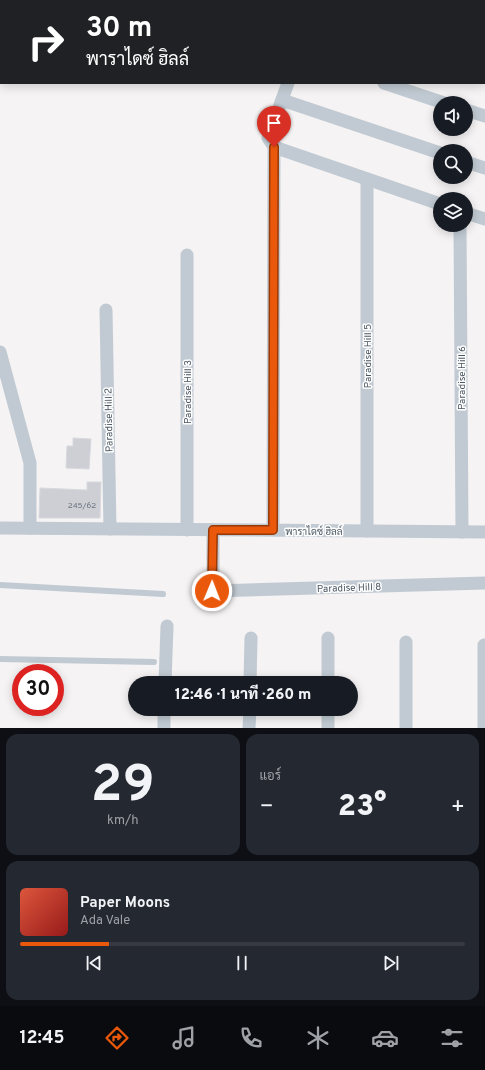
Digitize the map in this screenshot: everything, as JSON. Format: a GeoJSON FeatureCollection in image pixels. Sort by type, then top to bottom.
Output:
{"type":"FeatureCollection","features":[{"type":"Feature","properties":{"kind":"street"},"geometry":{"type":"LineString","coordinates":[[273,530],[274,147],[268,138],[288,84]]}},
{"type":"Feature","properties":{"kind":"street"},"geometry":{"type":"LineString","coordinates":[[387,84],[433,99]]}},
{"type":"Feature","properties":{"kind":"street"},"geometry":{"type":"LineString","coordinates":[[282,100],[433,151]]}},
{"type":"Feature","properties":{"kind":"street"},"geometry":{"type":"LineString","coordinates":[[473,112],[485,116]]}},
{"type":"Feature","properties":{"kind":"street"},"geometry":{"type":"LineString","coordinates":[[274,147],[433,202]]}},
{"type":"Feature","properties":{"kind":"street"},"geometry":{"type":"LineString","coordinates":[[473,164],[485,168]]}},
{"type":"Feature","properties":{"kind":"street","name":"Paradise Hill 5"},"geometry":{"type":"LineString","coordinates":[[367,531],[368,180]]}},
{"type":"Feature","properties":{"kind":"street"},"geometry":{"type":"LineString","coordinates":[[473,215],[485,219]]}},
{"type":"Feature","properties":{"kind":"street","name":"Paradise Hill 6"},"geometry":{"type":"LineString","coordinates":[[460,232],[462,532]]}},
{"type":"Feature","properties":{"kind":"street","name":"Paradise Hill 3"},"geometry":{"type":"LineString","coordinates":[[186,255],[187,530]]}},
{"type":"Feature","properties":{"kind":"street","name":"Paradise Hill 2"},"geometry":{"type":"LineString","coordinates":[[106,310],[110,529]]}},
{"type":"Feature","properties":{"kind":"street"},"geometry":{"type":"LineString","coordinates":[[0,352],[30,463],[30,528]]}},
{"type":"Feature","properties":{"kind":"street","name":"พาราไดซ์ ฮิลล์"},"geometry":{"type":"LineString","coordinates":[[0,528],[485,532]]}},
{"type":"Feature","properties":{"kind":"street"},"geometry":{"type":"LineString","coordinates":[[213,530],[212,591],[485,583]]}},
{"type":"Feature","properties":{"kind":"street"},"geometry":{"type":"LineString","coordinates":[[165,676],[167,626]]}},
{"type":"Feature","properties":{"kind":"street"},"geometry":{"type":"LineString","coordinates":[[250,676],[251,638]]}},
{"type":"Feature","properties":{"kind":"street"},"geometry":{"type":"LineString","coordinates":[[328,638],[328,676]]}},
{"type":"Feature","properties":{"kind":"street"},"geometry":{"type":"LineString","coordinates":[[406,642],[406,728]]}},
{"type":"Feature","properties":{"kind":"street"},"geometry":{"type":"LineString","coordinates":[[484,645],[484,728]]}},
{"type":"Feature","properties":{"kind":"street"},"geometry":{"type":"LineString","coordinates":[[164,716],[164,728]]}},
{"type":"Feature","properties":{"kind":"street"},"geometry":{"type":"LineString","coordinates":[[249,728],[250,716]]}},
{"type":"Feature","properties":{"kind":"street"},"geometry":{"type":"LineString","coordinates":[[328,716],[328,728]]}},
{"type":"Feature","properties":{"kind":"lane"},"geometry":{"type":"LineString","coordinates":[[0,585],[163,594]]}},
{"type":"Feature","properties":{"kind":"lane"},"geometry":{"type":"LineString","coordinates":[[0,659],[154,662]]}},
{"type":"Feature","properties":{"kind":"building"},"geometry":{"type":"Polygon","coordinates":[[[73,438],[91,439],[89,469],[66,468],[67,446],[73,446],[73,438]]]}},
{"type":"Feature","properties":{"kind":"building"},"geometry":{"type":"Polygon","coordinates":[[[87,482],[101,482],[100,518],[39,518],[40,488],[87,490],[87,482]]]}},
{"type":"Feature","properties":{"kind":"route"},"geometry":{"type":"LineString","coordinates":[[212,591],[213,530],[273,530],[274,147]]}}]}
